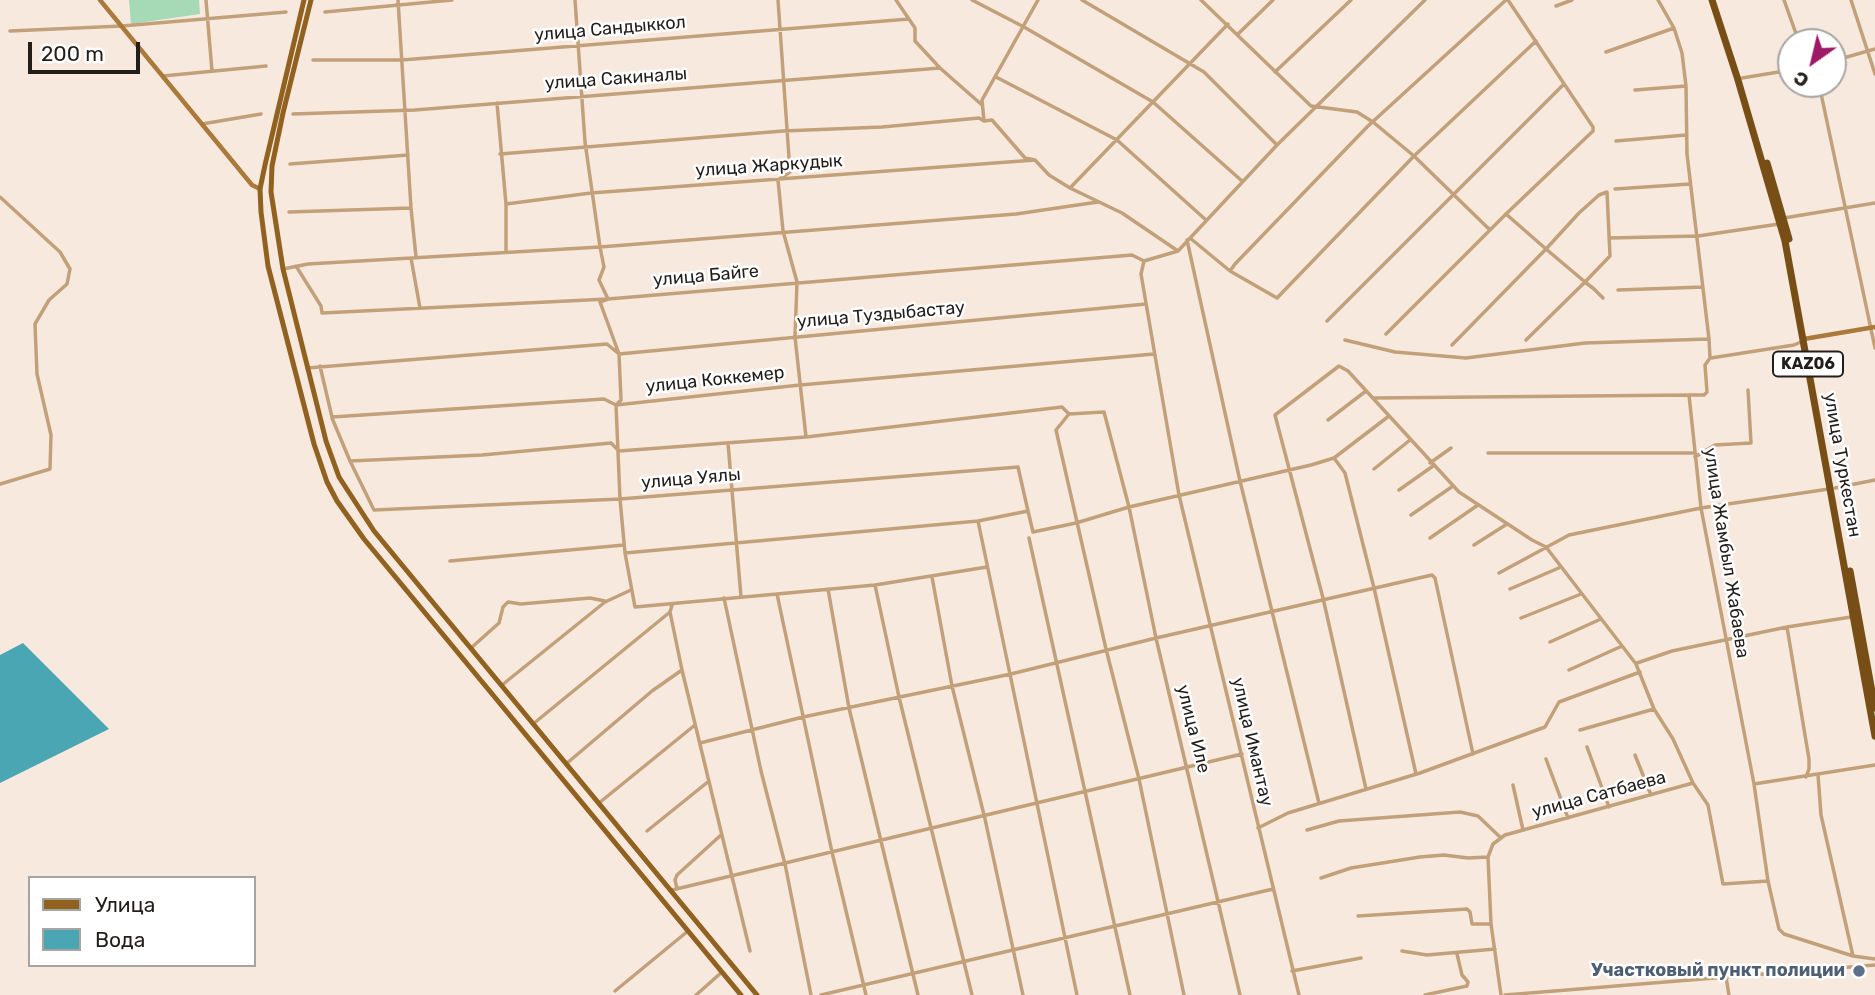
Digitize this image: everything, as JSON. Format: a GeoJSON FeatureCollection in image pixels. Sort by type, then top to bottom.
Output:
{"type":"FeatureCollection","features":[{"type":"Feature","properties":{"kind":"highway","name":"улица Туркестан"},"geometry":{"type":"LineString","coordinates":[[1714,0],[1742,78],[1782,221],[1806,339],[1875,736]]}},
{"type":"Feature","properties":{"kind":"highway","name":"улица Туркестан"},"geometry":{"type":"LineString","coordinates":[[1714,0],[1782,221]]}},
{"type":"Feature","properties":{"kind":"highway","name":"улица Туркестан"},"geometry":{"type":"LineString","coordinates":[[1833,489],[1873,684],[1875,708]]}},
{"type":"Feature","properties":{"kind":"main road"},"geometry":{"type":"LineString","coordinates":[[304,0],[260,189],[268,266],[320,464],[337,500],[364,539],[741,995]]}},
{"type":"Feature","properties":{"kind":"main road"},"geometry":{"type":"LineString","coordinates":[[311,0],[272,166],[271,192],[283,270],[332,460],[348,494],[374,531],[757,995]]}},
{"type":"Feature","properties":{"kind":"main road"},"geometry":{"type":"LineString","coordinates":[[710,957],[719,949]]}},
{"type":"Feature","properties":{"kind":"street"},"geometry":{"type":"LineString","coordinates":[[100,0],[252,185],[260,189]]}},
{"type":"Feature","properties":{"kind":"street"},"geometry":{"type":"LineString","coordinates":[[206,0],[212,71]]}},
{"type":"Feature","properties":{"kind":"street"},"geometry":{"type":"LineString","coordinates":[[326,12],[398,2],[452,0]]}},
{"type":"Feature","properties":{"kind":"street"},"geometry":{"type":"LineString","coordinates":[[575,0],[585,146],[604,267],[598,280],[608,299],[600,302],[620,354],[621,400],[616,405],[620,499],[625,553],[635,607],[875,584],[987,567]]}},
{"type":"Feature","properties":{"kind":"street"},"geometry":{"type":"LineString","coordinates":[[778,0],[790,172],[778,180],[783,231],[797,282],[794,337],[806,437]]}},
{"type":"Feature","properties":{"kind":"street"},"geometry":{"type":"LineString","coordinates":[[895,0],[915,28],[915,41],[940,68],[982,105]]}},
{"type":"Feature","properties":{"kind":"street"},"geometry":{"type":"LineString","coordinates":[[972,0],[1153,102],[1243,182]]}},
{"type":"Feature","properties":{"kind":"street"},"geometry":{"type":"LineString","coordinates":[[984,121],[982,100],[1038,0]]}},
{"type":"Feature","properties":{"kind":"street"},"geometry":{"type":"LineString","coordinates":[[1082,0],[1203,72],[1277,145]]}},
{"type":"Feature","properties":{"kind":"street"},"geometry":{"type":"LineString","coordinates":[[1201,0],[1311,106],[1357,112],[1373,122],[1414,156],[1490,230]]}},
{"type":"Feature","properties":{"kind":"street"},"geometry":{"type":"LineString","coordinates":[[1238,34],[1273,0]]}},
{"type":"Feature","properties":{"kind":"street"},"geometry":{"type":"LineString","coordinates":[[1275,72],[1352,0]]}},
{"type":"Feature","properties":{"kind":"street"},"geometry":{"type":"LineString","coordinates":[[1144,261],[1178,251],[1277,145],[1425,0]]}},
{"type":"Feature","properties":{"kind":"street"},"geometry":{"type":"LineString","coordinates":[[1230,271],[1373,122],[1507,0],[1593,127],[1593,131],[1386,334]]}},
{"type":"Feature","properties":{"kind":"street"},"geometry":{"type":"LineString","coordinates":[[1556,6],[1572,0]]}},
{"type":"Feature","properties":{"kind":"street"},"geometry":{"type":"LineString","coordinates":[[1373,398],[1704,395],[1707,392],[1705,365],[1710,358],[1709,339],[1690,184],[1682,53],[1674,28],[1658,0]]}},
{"type":"Feature","properties":{"kind":"street"},"geometry":{"type":"LineString","coordinates":[[1784,0],[1793,28]]}},
{"type":"Feature","properties":{"kind":"street"},"geometry":{"type":"LineString","coordinates":[[1852,0],[1875,74]]}},
{"type":"Feature","properties":{"kind":"street"},"geometry":{"type":"LineString","coordinates":[[398,2],[414,257],[420,308]]}},
{"type":"Feature","properties":{"kind":"street"},"geometry":{"type":"LineString","coordinates":[[10,31],[122,26],[286,12]]}},
{"type":"Feature","properties":{"kind":"street","name":"улица Сандыккол"},"geometry":{"type":"LineString","coordinates":[[313,60],[402,60],[909,19]]}},
{"type":"Feature","properties":{"kind":"street"},"geometry":{"type":"LineString","coordinates":[[1070,188],[1228,24]]}},
{"type":"Feature","properties":{"kind":"street"},"geometry":{"type":"LineString","coordinates":[[1606,52],[1674,28]]}},
{"type":"Feature","properties":{"kind":"street"},"geometry":{"type":"LineString","coordinates":[[1188,239],[1230,271],[1277,298],[1414,156],[1536,41]]}},
{"type":"Feature","properties":{"kind":"street"},"geometry":{"type":"LineString","coordinates":[[1847,57],[1875,49]]}},
{"type":"Feature","properties":{"kind":"street"},"geometry":{"type":"LineString","coordinates":[[163,76],[266,65]]}},
{"type":"Feature","properties":{"kind":"street","name":"улица Сакиналы"},"geometry":{"type":"LineString","coordinates":[[293,114],[496,103],[940,68]]}},
{"type":"Feature","properties":{"kind":"street"},"geometry":{"type":"LineString","coordinates":[[1742,78],[1777,72]]}},
{"type":"Feature","properties":{"kind":"street"},"geometry":{"type":"LineString","coordinates":[[995,76],[1117,140],[1206,220]]}},
{"type":"Feature","properties":{"kind":"street"},"geometry":{"type":"LineString","coordinates":[[1327,321],[1564,84]]}},
{"type":"Feature","properties":{"kind":"street"},"geometry":{"type":"LineString","coordinates":[[1635,90],[1686,86]]}},
{"type":"Feature","properties":{"kind":"street"},"geometry":{"type":"LineString","coordinates":[[1822,98],[1873,328],[1875,348]]}},
{"type":"Feature","properties":{"kind":"street"},"geometry":{"type":"LineString","coordinates":[[279,100],[287,100]]}},
{"type":"Feature","properties":{"kind":"street"},"geometry":{"type":"LineString","coordinates":[[496,103],[506,204],[506,252]]}},
{"type":"Feature","properties":{"kind":"street"},"geometry":{"type":"LineString","coordinates":[[202,124],[261,114]]}},
{"type":"Feature","properties":{"kind":"street"},"geometry":{"type":"LineString","coordinates":[[500,154],[979,118],[984,121],[992,120],[1024,158],[1035,160],[1049,175],[1122,213],[1178,251]]}},
{"type":"Feature","properties":{"kind":"street"},"geometry":{"type":"LineString","coordinates":[[1616,141],[1686,135]]}},
{"type":"Feature","properties":{"kind":"street"},"geometry":{"type":"LineString","coordinates":[[290,164],[408,155]]}},
{"type":"Feature","properties":{"kind":"street","name":"улица Жаркудык"},"geometry":{"type":"LineString","coordinates":[[506,204],[591,193],[1035,160]]}},
{"type":"Feature","properties":{"kind":"street"},"geometry":{"type":"LineString","coordinates":[[1615,188],[1690,184]]}},
{"type":"Feature","properties":{"kind":"street"},"geometry":{"type":"LineString","coordinates":[[1452,345],[1589,204],[1607,192],[1610,256],[1526,340]]}},
{"type":"Feature","properties":{"kind":"street"},"geometry":{"type":"LineString","coordinates":[[0,197],[60,252],[70,269],[67,284],[48,300],[35,324],[37,374],[51,435],[50,469],[0,484]]}},
{"type":"Feature","properties":{"kind":"street"},"geometry":{"type":"LineString","coordinates":[[283,270],[308,264],[600,247],[1016,214],[1098,202]]}},
{"type":"Feature","properties":{"kind":"street"},"geometry":{"type":"LineString","coordinates":[[1609,238],[1698,236],[1875,203]]}},
{"type":"Feature","properties":{"kind":"street"},"geometry":{"type":"LineString","coordinates":[[289,212],[411,208]]}},
{"type":"Feature","properties":{"kind":"street"},"geometry":{"type":"LineString","coordinates":[[1506,214],[1603,298]]}},
{"type":"Feature","properties":{"kind":"street"},"geometry":{"type":"LineString","coordinates":[[1188,239],[1240,481],[1319,803]]}},
{"type":"Feature","properties":{"kind":"street","name":"улица Байге"},"geometry":{"type":"LineString","coordinates":[[296,266],[322,313],[608,299],[1132,255],[1144,261]]}},
{"type":"Feature","properties":{"kind":"street","name":"улица Имантау"},"geometry":{"type":"LineString","coordinates":[[1144,261],[1140,274],[1179,495],[1299,995]]}},
{"type":"Feature","properties":{"kind":"street"},"geometry":{"type":"LineString","coordinates":[[1618,290],[1703,287]]}},
{"type":"Feature","properties":{"kind":"street","name":"улица Туздыбастау"},"geometry":{"type":"LineString","coordinates":[[307,368],[607,344],[620,354],[1146,304]]}},
{"type":"Feature","properties":{"kind":"street"},"geometry":{"type":"LineString","coordinates":[[1710,358],[1794,345],[1806,339],[1873,328]]}},
{"type":"Feature","properties":{"kind":"street"},"geometry":{"type":"LineString","coordinates":[[1345,340],[1395,352],[1466,358],[1585,343],[1709,339]]}},
{"type":"Feature","properties":{"kind":"street","name":"улица Коккемер"},"geometry":{"type":"LineString","coordinates":[[332,417],[604,399],[616,405],[800,385],[1154,354]]}},
{"type":"Feature","properties":{"kind":"street"},"geometry":{"type":"LineString","coordinates":[[320,366],[332,417],[350,461],[482,455],[611,443],[616,445],[619,452]]}},
{"type":"Feature","properties":{"kind":"street"},"geometry":{"type":"LineString","coordinates":[[1366,789],[1323,598],[1275,415],[1339,366],[1348,371],[1453,486],[1478,505],[1546,547],[1636,664],[1654,709],[1673,739],[1693,783]]}},
{"type":"Feature","properties":{"kind":"street"},"geometry":{"type":"LineString","coordinates":[[1488,453],[1695,455],[1716,444],[1751,443],[1748,390]]}},
{"type":"Feature","properties":{"kind":"street"},"geometry":{"type":"LineString","coordinates":[[1328,420],[1366,391]]}},
{"type":"Feature","properties":{"kind":"street"},"geometry":{"type":"LineString","coordinates":[[301,395],[314,392]]}},
{"type":"Feature","properties":{"kind":"street","name":"улица Жамбыл Жабаева"},"geometry":{"type":"LineString","coordinates":[[1689,395],[1701,509],[1754,784],[1768,881]]}},
{"type":"Feature","properties":{"kind":"street"},"geometry":{"type":"LineString","coordinates":[[619,452],[806,437],[1062,407],[1069,414],[1056,430],[1139,779],[1184,995]]}},
{"type":"Feature","properties":{"kind":"street","name":"улица Иле"},"geometry":{"type":"LineString","coordinates":[[1069,414],[1104,412],[1129,507],[1156,638],[1240,995]]}},
{"type":"Feature","properties":{"kind":"street"},"geometry":{"type":"LineString","coordinates":[[625,553],[978,521],[1028,511],[1033,532],[1334,457],[1389,415]]}},
{"type":"Feature","properties":{"kind":"street"},"geometry":{"type":"LineString","coordinates":[[1374,469],[1410,440]]}},
{"type":"Feature","properties":{"kind":"street"},"geometry":{"type":"LineString","coordinates":[[728,443],[741,597]]}},
{"type":"Feature","properties":{"kind":"street"},"geometry":{"type":"LineString","coordinates":[[1399,490],[1451,448]]}},
{"type":"Feature","properties":{"kind":"street"},"geometry":{"type":"LineString","coordinates":[[1334,457],[1345,473],[1416,774]]}},
{"type":"Feature","properties":{"kind":"street","name":"улица Уялы"},"geometry":{"type":"LineString","coordinates":[[350,461],[374,510],[620,499],[1018,467],[1028,511]]}},
{"type":"Feature","properties":{"kind":"street"},"geometry":{"type":"LineString","coordinates":[[1499,573],[1569,535],[1701,509],[1875,480]]}},
{"type":"Feature","properties":{"kind":"street"},"geometry":{"type":"LineString","coordinates":[[1411,515],[1453,486]]}},
{"type":"Feature","properties":{"kind":"street"},"geometry":{"type":"LineString","coordinates":[[1430,538],[1478,505]]}},
{"type":"Feature","properties":{"kind":"street"},"geometry":{"type":"LineString","coordinates":[[978,521],[1077,995]]}},
{"type":"Feature","properties":{"kind":"street"},"geometry":{"type":"LineString","coordinates":[[1474,545],[1507,524]]}},
{"type":"Feature","properties":{"kind":"street"},"geometry":{"type":"LineString","coordinates":[[1029,538],[1130,995]]}},
{"type":"Feature","properties":{"kind":"street"},"geometry":{"type":"LineString","coordinates":[[450,561],[624,545]]}},
{"type":"Feature","properties":{"kind":"street"},"geometry":{"type":"LineString","coordinates":[[1510,589],[1561,567]]}},
{"type":"Feature","properties":{"kind":"street"},"geometry":{"type":"LineString","coordinates":[[700,743],[803,717],[1012,674],[1106,649],[1429,575],[1435,578],[1473,754]]}},
{"type":"Feature","properties":{"kind":"street"},"geometry":{"type":"LineString","coordinates":[[932,576],[952,686],[985,817],[1023,995]]}},
{"type":"Feature","properties":{"kind":"street"},"geometry":{"type":"LineString","coordinates":[[875,584],[899,697],[972,995]]}},
{"type":"Feature","properties":{"kind":"street"},"geometry":{"type":"LineString","coordinates":[[828,589],[849,708],[918,995]]}},
{"type":"Feature","properties":{"kind":"street"},"geometry":{"type":"LineString","coordinates":[[502,685],[605,601],[631,590]]}},
{"type":"Feature","properties":{"kind":"street"},"geometry":{"type":"LineString","coordinates":[[777,594],[832,852],[866,995]]}},
{"type":"Feature","properties":{"kind":"street"},"geometry":{"type":"LineString","coordinates":[[1521,618],[1581,594]]}},
{"type":"Feature","properties":{"kind":"street"},"geometry":{"type":"LineString","coordinates":[[471,648],[499,623],[503,607],[508,602],[521,604],[590,598],[605,601]]}},
{"type":"Feature","properties":{"kind":"street"},"geometry":{"type":"LineString","coordinates":[[724,598],[752,731],[785,864],[811,995]]}},
{"type":"Feature","properties":{"kind":"street"},"geometry":{"type":"LineString","coordinates":[[672,605],[670,612],[682,670],[750,951]]}},
{"type":"Feature","properties":{"kind":"street"},"geometry":{"type":"LineString","coordinates":[[533,724],[670,612]]}},
{"type":"Feature","properties":{"kind":"street"},"geometry":{"type":"LineString","coordinates":[[1636,664],[1672,651],[1853,617]]}},
{"type":"Feature","properties":{"kind":"street"},"geometry":{"type":"LineString","coordinates":[[1550,642],[1601,619]]}},
{"type":"Feature","properties":{"kind":"street"},"geometry":{"type":"LineString","coordinates":[[444,636],[454,628]]}},
{"type":"Feature","properties":{"kind":"street"},"geometry":{"type":"LineString","coordinates":[[1787,628],[1809,759],[1810,769],[1806,777]]}},
{"type":"Feature","properties":{"kind":"street"},"geometry":{"type":"LineString","coordinates":[[1569,670],[1622,646]]}},
{"type":"Feature","properties":{"kind":"street"},"geometry":{"type":"LineString","coordinates":[[566,764],[682,670]]}},
{"type":"Feature","properties":{"kind":"street"},"geometry":{"type":"LineString","coordinates":[[1258,828],[1288,813],[1416,774],[1545,727],[1559,702],[1640,672]]}},
{"type":"Feature","properties":{"kind":"street"},"geometry":{"type":"LineString","coordinates":[[1580,730],[1654,709]]}},
{"type":"Feature","properties":{"kind":"street"},"geometry":{"type":"LineString","coordinates":[[599,803],[696,725]]}},
{"type":"Feature","properties":{"kind":"street"},"geometry":{"type":"LineString","coordinates":[[1587,747],[1609,807]]}},
{"type":"Feature","properties":{"kind":"street"},"geometry":{"type":"LineString","coordinates":[[669,890],[881,842],[1242,754]]}},
{"type":"Feature","properties":{"kind":"street"},"geometry":{"type":"LineString","coordinates":[[1635,755],[1651,795]]}},
{"type":"Feature","properties":{"kind":"street"},"geometry":{"type":"LineString","coordinates":[[1546,759],[1569,818]]}},
{"type":"Feature","properties":{"kind":"street"},"geometry":{"type":"LineString","coordinates":[[1754,784],[1875,765]]}},
{"type":"Feature","properties":{"kind":"street"},"geometry":{"type":"LineString","coordinates":[[1818,775],[1821,815],[1853,956]]}},
{"type":"Feature","properties":{"kind":"street"},"geometry":{"type":"LineString","coordinates":[[647,831],[709,781]]}},
{"type":"Feature","properties":{"kind":"street","name":"улица Сатбаева"},"geometry":{"type":"LineString","coordinates":[[1501,838],[1693,783],[1708,806],[1723,884],[1768,881]]}},
{"type":"Feature","properties":{"kind":"street"},"geometry":{"type":"LineString","coordinates":[[1513,785],[1523,830]]}},
{"type":"Feature","properties":{"kind":"street"},"geometry":{"type":"LineString","coordinates":[[1307,830],[1339,821],[1460,812],[1478,816],[1501,838],[1493,844],[1488,857],[1491,924],[1503,995],[1875,965]]}},
{"type":"Feature","properties":{"kind":"street"},"geometry":{"type":"LineString","coordinates":[[677,888],[677,875],[721,835]]}},
{"type":"Feature","properties":{"kind":"street"},"geometry":{"type":"LineString","coordinates":[[1321,878],[1351,868],[1420,857],[1488,857]]}},
{"type":"Feature","properties":{"kind":"street"},"geometry":{"type":"LineString","coordinates":[[1768,881],[1779,929],[1784,934],[1853,956],[1875,958]]}},
{"type":"Feature","properties":{"kind":"street"},"geometry":{"type":"LineString","coordinates":[[821,995],[1273,889]]}},
{"type":"Feature","properties":{"kind":"street"},"geometry":{"type":"LineString","coordinates":[[1359,916],[1467,909],[1472,924],[1491,924]]}},
{"type":"Feature","properties":{"kind":"street"},"geometry":{"type":"LineString","coordinates":[[615,992],[688,930]]}},
{"type":"Feature","properties":{"kind":"street"},"geometry":{"type":"LineString","coordinates":[[1402,951],[1427,955],[1495,949]]}},
{"type":"Feature","properties":{"kind":"street"},"geometry":{"type":"LineString","coordinates":[[1425,995],[1467,986],[1468,982],[1462,975],[1457,954]]}},
{"type":"Feature","properties":{"kind":"street"},"geometry":{"type":"LineString","coordinates":[[1292,971],[1361,958]]}},
{"type":"Feature","properties":{"kind":"street"},"geometry":{"type":"LineString","coordinates":[[696,995],[722,972]]}},
{"type":"Feature","properties":{"kind":"street"},"geometry":{"type":"LineString","coordinates":[[1726,977],[1728,995]]}},
{"type":"Feature","properties":{"kind":"green space"},"geometry":{"type":"Polygon","coordinates":[[[129,0],[199,0],[200,14],[131,24],[129,0]]]}},
{"type":"Feature","properties":{"kind":"water"},"geometry":{"type":"Polygon","coordinates":[[[23,643],[109,729],[0,783],[0,655],[23,643]]]}},
{"type":"Feature","properties":{"kind":"place","name":"Участковый пункт полиции"},"geometry":{"type":"Point","coordinates":[1859,971]}}]}
